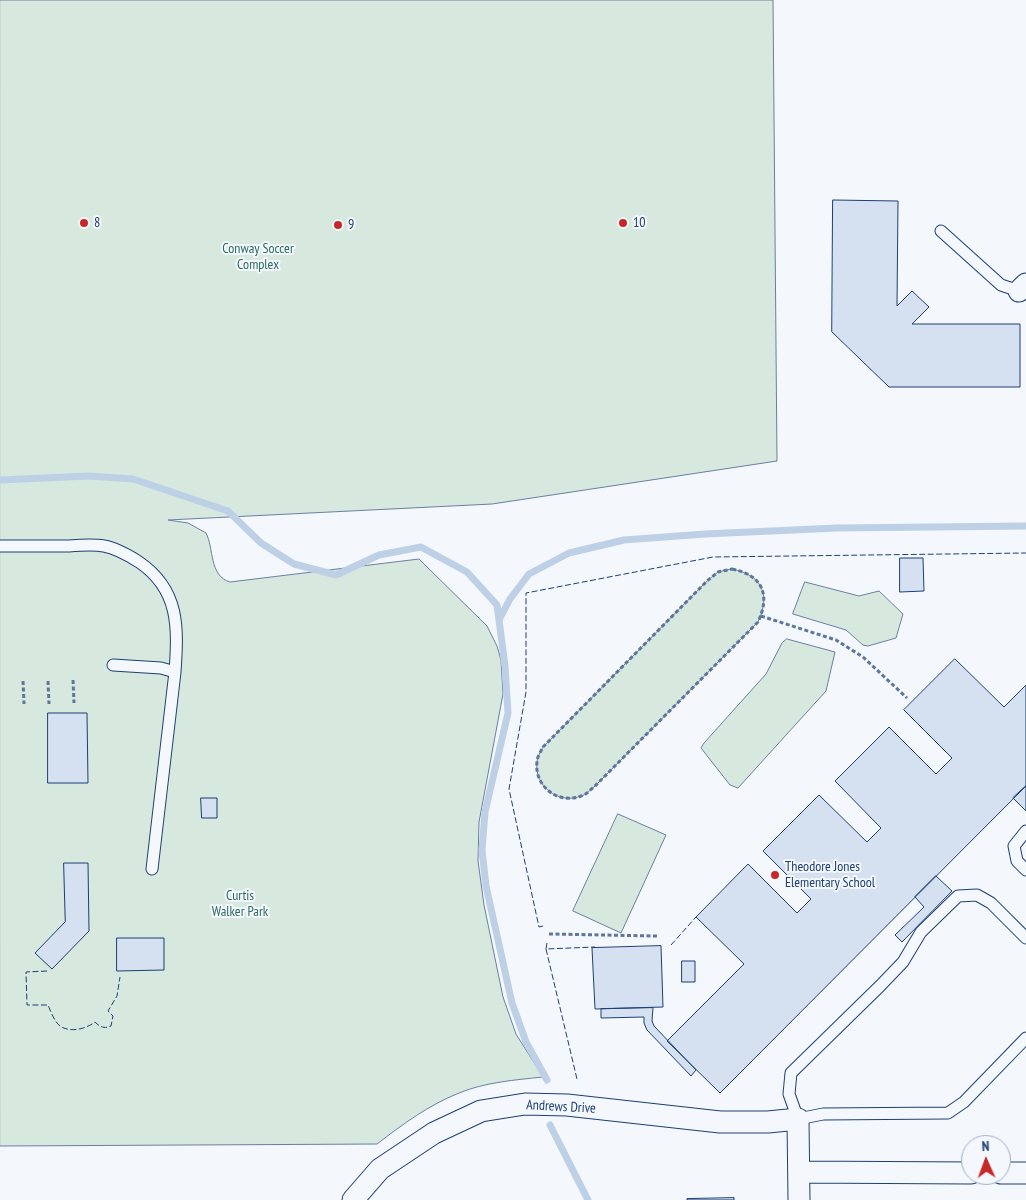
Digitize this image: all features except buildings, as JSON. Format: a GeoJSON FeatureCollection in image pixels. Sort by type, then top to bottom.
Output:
{"type":"FeatureCollection","features":[{"type":"Feature","properties":{"kind":"street","name":"Andrews Drive"},"geometry":{"type":"LineString","coordinates":[[352,1200],[380,1169],[434,1133],[481,1111],[525,1104],[567,1105],[720,1122],[768,1122],[798,1119]]}},
{"type":"Feature","properties":{"kind":"street"},"geometry":{"type":"LineString","coordinates":[[798,1119],[799,1200]]}},
{"type":"Feature","properties":{"kind":"street"},"geometry":{"type":"LineString","coordinates":[[799,1172],[961,1173]]}},
{"type":"Feature","properties":{"kind":"street"},"geometry":{"type":"LineString","coordinates":[[1011,1173],[1026,1173]]}},
{"type":"Feature","properties":{"kind":"lane"},"geometry":{"type":"LineString","coordinates":[[941,230],[1001,286],[1022,288]]}},
{"type":"Feature","properties":{"kind":"lane"},"geometry":{"type":"LineString","coordinates":[[0,546],[105,546],[121,552],[143,565],[152,573],[166,592],[175,615],[177,640],[152,870]]}},
{"type":"Feature","properties":{"kind":"lane"},"geometry":{"type":"LineString","coordinates":[[113,665],[161,668],[175,672]]}},
{"type":"Feature","properties":{"kind":"lane"},"geometry":{"type":"LineString","coordinates":[[1026,832],[1014,846],[1017,861],[1026,870]]}},
{"type":"Feature","properties":{"kind":"lane"},"geometry":{"type":"LineString","coordinates":[[1026,938],[991,903],[977,894],[958,896],[921,932],[903,962],[791,1073],[789,1094],[798,1119],[823,1114],[948,1113],[964,1102],[1026,1038]]}},
{"type":"Feature","properties":{"kind":"path"},"geometry":{"type":"LineString","coordinates":[[732,569],[746,572],[757,580],[764,594],[764,608],[761,616],[758,622],[583,796],[568,799],[554,796],[543,786],[537,774],[537,760],[543,747],[718,572],[732,569]]}},
{"type":"Feature","properties":{"kind":"path"},"geometry":{"type":"LineString","coordinates":[[761,616],[836,640],[863,657],[907,698]]}},
{"type":"Feature","properties":{"kind":"path"},"geometry":{"type":"LineString","coordinates":[[48,680],[49,704]]}},
{"type":"Feature","properties":{"kind":"path"},"geometry":{"type":"LineString","coordinates":[[73,680],[74,703]]}},
{"type":"Feature","properties":{"kind":"path"},"geometry":{"type":"LineString","coordinates":[[23,681],[24,704]]}},
{"type":"Feature","properties":{"kind":"path"},"geometry":{"type":"LineString","coordinates":[[549,934],[658,936]]}},
{"type":"Feature","properties":{"kind":"green space"},"geometry":{"type":"Polygon","coordinates":[[[0,0],[773,0],[777,461],[492,504],[168,520],[188,523],[206,533],[215,568],[223,579],[230,582],[419,559],[487,626],[497,646],[501,660],[503,694],[479,822],[478,861],[484,905],[503,997],[516,1034],[543,1077],[490,1084],[459,1093],[406,1122],[377,1144],[0,1146],[0,0]]]}},
{"type":"Feature","properties":{"kind":"green space"},"geometry":{"type":"Polygon","coordinates":[[[732,569],[751,576],[761,587],[764,603],[758,622],[588,792],[572,798],[564,798],[556,796],[549,791],[539,779],[537,771],[538,758],[543,747],[707,581],[718,572],[732,569]]]}},
{"type":"Feature","properties":{"kind":"green space"},"geometry":{"type":"Polygon","coordinates":[[[805,582],[859,596],[879,591],[903,614],[896,638],[868,646],[863,645],[846,630],[793,614],[805,582]]]}},
{"type":"Feature","properties":{"kind":"green space"},"geometry":{"type":"Polygon","coordinates":[[[787,639],[835,652],[826,691],[738,788],[730,785],[701,748],[766,674],[782,643],[787,639]]]}},
{"type":"Feature","properties":{"kind":"green space"},"geometry":{"type":"Polygon","coordinates":[[[618,814],[666,835],[621,933],[573,911],[618,814]]]}},
{"type":"Feature","properties":{"kind":"waterway"},"geometry":{"type":"LineString","coordinates":[[0,480],[88,476],[133,479],[228,511],[261,543],[294,564],[336,575],[379,555],[421,547],[467,572],[497,605],[499,620]]}},
{"type":"Feature","properties":{"kind":"waterway"},"geometry":{"type":"LineString","coordinates":[[547,1080],[526,1042],[512,1003],[486,886],[482,850],[485,812],[508,713],[505,666],[499,620],[510,599],[529,574],[569,553],[624,540],[837,528],[1026,526]]}},
{"type":"Feature","properties":{"kind":"waterway"},"geometry":{"type":"LineString","coordinates":[[550,1125],[588,1200]]}},
{"type":"Feature","properties":{"kind":"fence"},"geometry":{"type":"LineString","coordinates":[[543,926],[539,927],[509,789],[526,692],[526,593],[713,557],[1026,553]]}},
{"type":"Feature","properties":{"kind":"fence"},"geometry":{"type":"LineString","coordinates":[[671,945],[696,917]]}},
{"type":"Feature","properties":{"kind":"fence"},"geometry":{"type":"LineString","coordinates":[[547,943],[546,949],[595,947]]}},
{"type":"Feature","properties":{"kind":"fence"},"geometry":{"type":"LineString","coordinates":[[546,949],[577,1079]]}},
{"type":"Feature","properties":{"kind":"fence"},"geometry":{"type":"LineString","coordinates":[[47,971],[26,972],[27,1005],[48,1005],[58,1024],[73,1030],[87,1027],[95,1022],[102,1027],[111,1026],[113,1016],[108,1011],[117,996],[120,977]]}},
{"type":"Feature","properties":{"kind":"place","name":"8"},"geometry":{"type":"Point","coordinates":[84,223]}},
{"type":"Feature","properties":{"kind":"place","name":"10"},"geometry":{"type":"Point","coordinates":[623,223]}},
{"type":"Feature","properties":{"kind":"place","name":"9"},"geometry":{"type":"Point","coordinates":[338,225]}},
{"type":"Feature","properties":{"kind":"place","name":"Theodore Jones Elementary School"},"geometry":{"type":"Point","coordinates":[775,875]}},
{"type":"Feature","properties":{"kind":"park label","name":"Conway Soccer Complex"},"geometry":{"type":"Point","coordinates":[258,258]}},
{"type":"Feature","properties":{"kind":"park label","name":"Curtis Walker Park"},"geometry":{"type":"Point","coordinates":[240,904]}}]}
